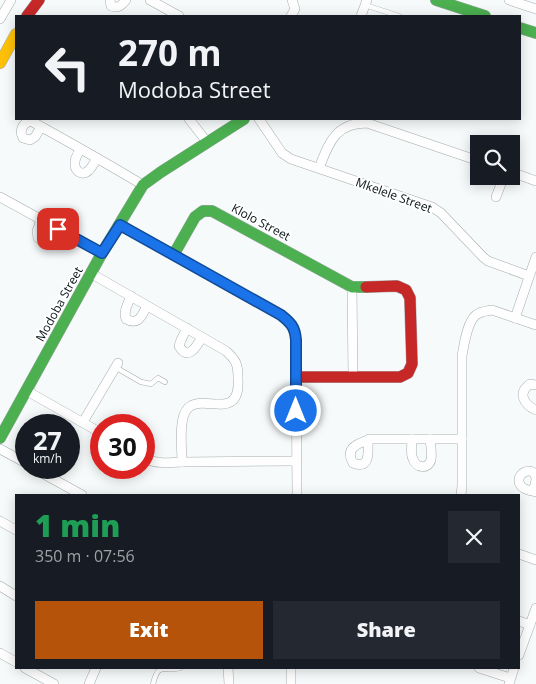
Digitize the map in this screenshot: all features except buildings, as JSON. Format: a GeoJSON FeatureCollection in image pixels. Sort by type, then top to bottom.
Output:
{"type":"FeatureCollection","features":[{"type":"Feature","properties":{"kind":"street"},"geometry":{"type":"LineString","coordinates":[[0,19],[11,0]]}},
{"type":"Feature","properties":{"kind":"street"},"geometry":{"type":"LineString","coordinates":[[28,15],[38,0]]}},
{"type":"Feature","properties":{"kind":"street"},"geometry":{"type":"LineString","coordinates":[[110,0],[111,6],[114,7],[120,6],[126,0]]}},
{"type":"Feature","properties":{"kind":"street"},"geometry":{"type":"LineString","coordinates":[[150,0],[173,15]]}},
{"type":"Feature","properties":{"kind":"street"},"geometry":{"type":"LineString","coordinates":[[291,15],[294,9],[292,0]]}},
{"type":"Feature","properties":{"kind":"street"},"geometry":{"type":"LineString","coordinates":[[436,0],[472,14]]}},
{"type":"Feature","properties":{"kind":"street"},"geometry":{"type":"LineString","coordinates":[[510,0],[536,9]]}},
{"type":"Feature","properties":{"kind":"street"},"geometry":{"type":"LineString","coordinates":[[361,15],[366,3]]}},
{"type":"Feature","properties":{"kind":"street"},"geometry":{"type":"LineString","coordinates":[[521,28],[536,33]]}},
{"type":"Feature","properties":{"kind":"street"},"geometry":{"type":"LineString","coordinates":[[0,63],[15,36]]}},
{"type":"Feature","properties":{"kind":"street"},"geometry":{"type":"LineString","coordinates":[[190,120],[207,142]]}},
{"type":"Feature","properties":{"kind":"street","name":"Modoba Street"},"geometry":{"type":"LineString","coordinates":[[0,438],[102,253],[143,185],[242,120]]}},
{"type":"Feature","properties":{"kind":"street","name":"Mkelele Street"},"geometry":{"type":"LineString","coordinates":[[260,120],[282,153],[291,159],[432,207],[441,213],[488,261],[529,276]]}},
{"type":"Feature","properties":{"kind":"street"},"geometry":{"type":"LineString","coordinates":[[319,168],[328,143],[345,127],[355,123],[367,123],[470,158]]}},
{"type":"Feature","properties":{"kind":"street"},"geometry":{"type":"LineString","coordinates":[[42,127],[143,185]]}},
{"type":"Feature","properties":{"kind":"street"},"geometry":{"type":"LineString","coordinates":[[81,149],[74,164],[79,172],[88,172],[97,158]]}},
{"type":"Feature","properties":{"kind":"street"},"geometry":{"type":"LineString","coordinates":[[520,175],[536,181]]}},
{"type":"Feature","properties":{"kind":"street"},"geometry":{"type":"LineString","coordinates":[[496,197],[501,185]]}},
{"type":"Feature","properties":{"kind":"street"},"geometry":{"type":"LineString","coordinates":[[0,199],[102,253]]}},
{"type":"Feature","properties":{"kind":"street","name":"Klolo Street"},"geometry":{"type":"LineString","coordinates":[[174,254],[195,217],[203,211],[212,211],[352,287]]}},
{"type":"Feature","properties":{"kind":"street"},"geometry":{"type":"LineString","coordinates":[[42,220],[37,231],[38,238],[41,240],[49,238],[58,229]]}},
{"type":"Feature","properties":{"kind":"street"},"geometry":{"type":"LineString","coordinates":[[120,225],[281,315],[290,322],[295,330],[296,340],[297,494]]}},
{"type":"Feature","properties":{"kind":"street"},"geometry":{"type":"LineString","coordinates":[[515,318],[536,257]]}},
{"type":"Feature","properties":{"kind":"street"},"geometry":{"type":"LineString","coordinates":[[92,274],[226,351],[234,358],[238,366],[239,387],[237,394],[231,402],[223,404],[195,404],[187,409],[182,419],[182,462]]}},
{"type":"Feature","properties":{"kind":"street"},"geometry":{"type":"LineString","coordinates":[[296,377],[353,377],[400,377],[408,373],[412,364],[410,298],[406,290],[397,286],[352,287],[353,377]]}},
{"type":"Feature","properties":{"kind":"street"},"geometry":{"type":"LineString","coordinates":[[131,296],[125,309],[124,315],[126,319],[131,322],[136,321],[147,306]]}},
{"type":"Feature","properties":{"kind":"street"},"geometry":{"type":"LineString","coordinates":[[461,494],[462,356],[472,319],[478,313],[492,310],[536,325]]}},
{"type":"Feature","properties":{"kind":"street"},"geometry":{"type":"LineString","coordinates":[[187,328],[179,346],[186,353],[195,349],[202,337]]}},
{"type":"Feature","properties":{"kind":"street"},"geometry":{"type":"LineString","coordinates":[[83,422],[117,365]]}},
{"type":"Feature","properties":{"kind":"street"},"geometry":{"type":"LineString","coordinates":[[536,385],[530,384],[523,394],[527,405],[536,410]]}},
{"type":"Feature","properties":{"kind":"street"},"geometry":{"type":"LineString","coordinates":[[26,392],[90,427]]}},
{"type":"Feature","properties":{"kind":"street"},"geometry":{"type":"LineString","coordinates":[[412,439],[414,462],[422,467],[430,463],[430,439]]}},
{"type":"Feature","properties":{"kind":"street"},"geometry":{"type":"LineString","coordinates":[[368,440],[462,439]]}},
{"type":"Feature","properties":{"kind":"street"},"geometry":{"type":"LineString","coordinates":[[0,449],[15,458]]}},
{"type":"Feature","properties":{"kind":"street"},"geometry":{"type":"LineString","coordinates":[[155,462],[296,461]]}},
{"type":"Feature","properties":{"kind":"street"},"geometry":{"type":"LineString","coordinates":[[53,479],[80,494]]}},
{"type":"Feature","properties":{"kind":"street"},"geometry":{"type":"LineString","coordinates":[[0,521],[15,529]]}},
{"type":"Feature","properties":{"kind":"street"},"geometry":{"type":"LineString","coordinates":[[520,554],[536,560]]}},
{"type":"Feature","properties":{"kind":"street"},"geometry":{"type":"LineString","coordinates":[[0,586],[15,595]]}},
{"type":"Feature","properties":{"kind":"street"},"geometry":{"type":"LineString","coordinates":[[520,652],[536,608]]}},
{"type":"Feature","properties":{"kind":"street"},"geometry":{"type":"LineString","coordinates":[[520,621],[530,625]]}},
{"type":"Feature","properties":{"kind":"street"},"geometry":{"type":"LineString","coordinates":[[0,653],[15,661]]}},
{"type":"Feature","properties":{"kind":"street"},"geometry":{"type":"LineString","coordinates":[[27,669],[54,684]]}},
{"type":"Feature","properties":{"kind":"street"},"geometry":{"type":"LineString","coordinates":[[89,684],[96,669]]}},
{"type":"Feature","properties":{"kind":"street"},"geometry":{"type":"LineString","coordinates":[[228,669],[229,684]]}},
{"type":"Feature","properties":{"kind":"street"},"geometry":{"type":"LineString","coordinates":[[291,669],[291,684]]}},
{"type":"Feature","properties":{"kind":"street"},"geometry":{"type":"LineString","coordinates":[[481,669],[509,681],[514,669]]}},
{"type":"Feature","properties":{"kind":"lane"},"geometry":{"type":"LineString","coordinates":[[366,3],[396,15]]}},
{"type":"Feature","properties":{"kind":"lane"},"geometry":{"type":"LineString","coordinates":[[117,365],[143,383],[151,384],[158,378],[165,382]]}},
{"type":"Feature","properties":{"kind":"lane"},"geometry":{"type":"LineString","coordinates":[[153,684],[157,671],[160,669],[177,669]]}},
{"type":"Feature","properties":{"kind":"traffic: fast"},"geometry":{"type":"LineString","coordinates":[[436,0],[482,15]]}},
{"type":"Feature","properties":{"kind":"traffic: fast"},"geometry":{"type":"LineString","coordinates":[[521,28],[536,33]]}},
{"type":"Feature","properties":{"kind":"traffic: fast"},"geometry":{"type":"LineString","coordinates":[[0,438],[102,253],[143,185],[242,120]]}},
{"type":"Feature","properties":{"kind":"traffic: fast"},"geometry":{"type":"LineString","coordinates":[[174,254],[195,217],[203,211],[212,211],[352,287],[366,287]]}},
{"type":"Feature","properties":{"kind":"traffic: slow"},"geometry":{"type":"LineString","coordinates":[[0,63],[15,36]]}},
{"type":"Feature","properties":{"kind":"traffic: jam"},"geometry":{"type":"LineString","coordinates":[[28,15],[39,0]]}},
{"type":"Feature","properties":{"kind":"traffic: jam"},"geometry":{"type":"LineString","coordinates":[[296,377],[400,377],[408,373],[412,364],[410,298],[406,290],[397,286],[366,287]]}},
{"type":"Feature","properties":{"kind":"route"},"geometry":{"type":"LineString","coordinates":[[58,229],[102,253],[120,225],[281,315],[290,322],[295,330],[296,411]]}}]}
